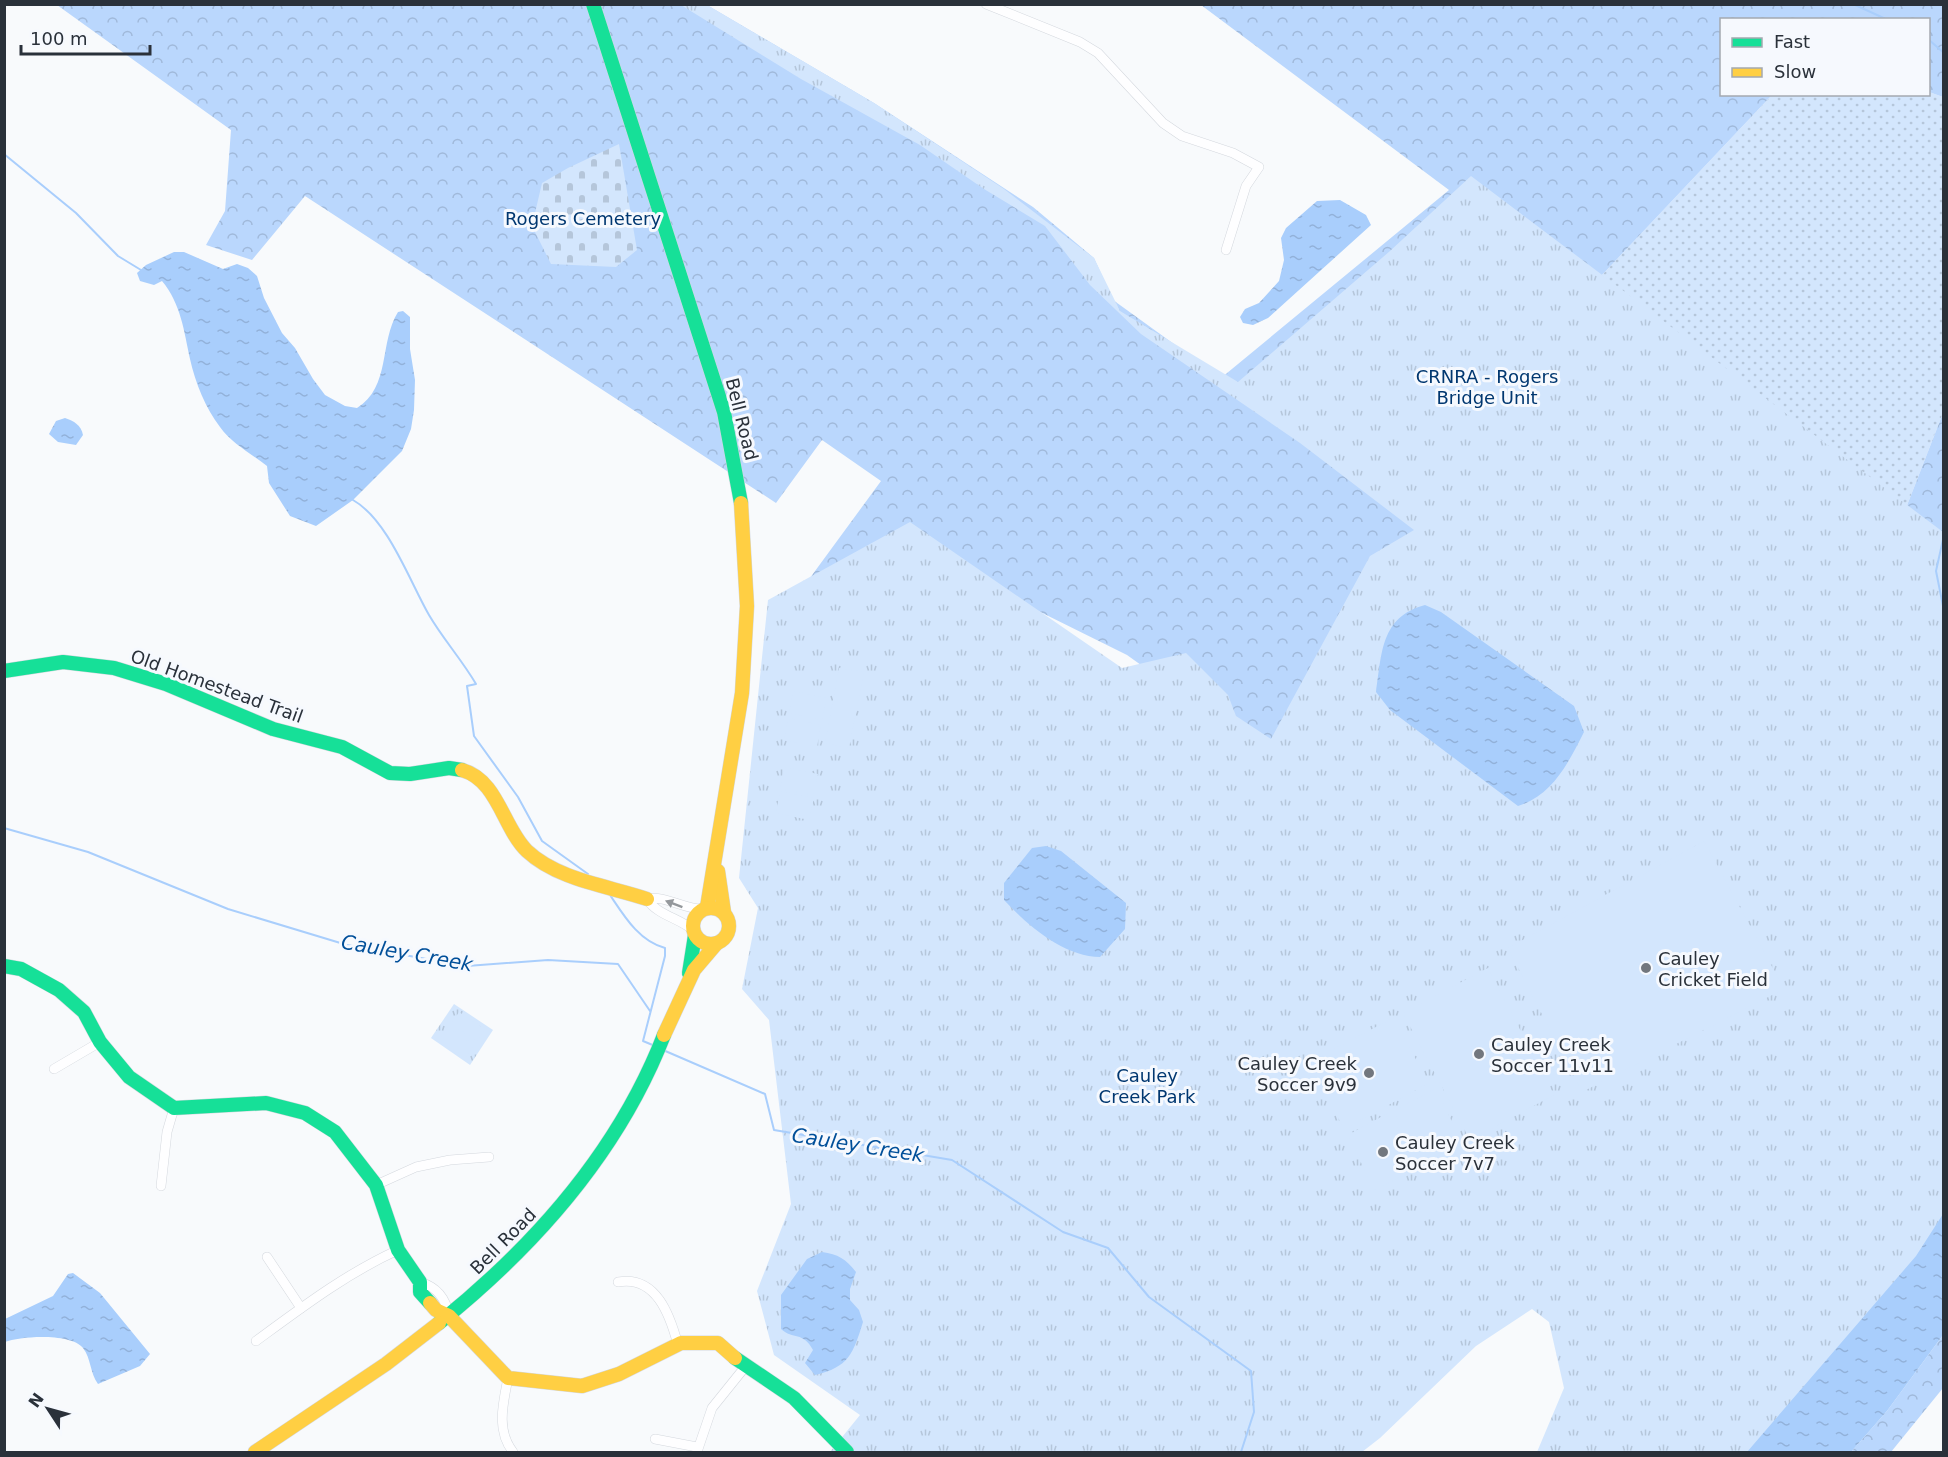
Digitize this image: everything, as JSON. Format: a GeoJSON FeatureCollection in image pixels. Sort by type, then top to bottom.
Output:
{"type":"FeatureCollection","features":[{"type":"Feature","properties":{"kind":"street","name":"Bell Road"},"geometry":{"type":"LineString","coordinates":[[593,4],[709,362],[724,412],[741,497],[747,570],[742,693],[716,857],[705,908],[694,918],[689,978]]}},
{"type":"Feature","properties":{"kind":"street"},"geometry":{"type":"LineString","coordinates":[[986,4],[1080,42],[1098,53],[1163,123],[1182,136],[1233,153],[1258,167],[1246,186],[1226,250]]}},
{"type":"Feature","properties":{"kind":"street","name":"Old Homestead Trail"},"geometry":{"type":"LineString","coordinates":[[4,671],[62,662],[107,665],[234,711],[282,732],[336,744],[392,774],[408,776],[460,769],[478,779],[497,804],[511,830],[527,850],[539,860],[556,869],[647,899]]}},
{"type":"Feature","properties":{"kind":"street","name":"Bell Road"},"geometry":{"type":"LineString","coordinates":[[255,1452],[382,1368],[449,1316],[500,1273],[538,1234],[578,1185],[642,1086],[672,1022],[689,978],[706,951],[727,936],[728,917],[724,912],[716,857]]}},
{"type":"Feature","properties":{"kind":"street"},"geometry":{"type":"LineString","coordinates":[[717,943],[705,943],[685,923],[652,906],[647,899],[656,897],[689,909],[705,908],[724,912]]}},
{"type":"Feature","properties":{"kind":"street"},"geometry":{"type":"LineString","coordinates":[[4,966],[21,969],[59,990],[84,1012],[100,1042],[129,1077],[174,1108],[266,1103],[305,1113],[335,1132],[376,1185],[398,1250],[420,1282],[420,1292],[436,1310],[449,1316],[508,1378],[582,1386],[619,1374],[678,1345],[718,1344],[745,1367],[794,1398],[847,1452]]}},
{"type":"Feature","properties":{"kind":"street"},"geometry":{"type":"LineString","coordinates":[[54,1069],[100,1042]]}},
{"type":"Feature","properties":{"kind":"street"},"geometry":{"type":"LineString","coordinates":[[161,1186],[174,1108]]}},
{"type":"Feature","properties":{"kind":"street"},"geometry":{"type":"LineString","coordinates":[[376,1185],[416,1167],[489,1157]]}},
{"type":"Feature","properties":{"kind":"street"},"geometry":{"type":"LineString","coordinates":[[256,1341],[301,1308],[377,1260],[398,1250]]}},
{"type":"Feature","properties":{"kind":"street"},"geometry":{"type":"LineString","coordinates":[[267,1257],[301,1308]]}},
{"type":"Feature","properties":{"kind":"street"},"geometry":{"type":"LineString","coordinates":[[618,1282],[630,1280],[641,1283],[656,1294],[670,1316],[678,1345]]}},
{"type":"Feature","properties":{"kind":"street"},"geometry":{"type":"LineString","coordinates":[[655,1439],[697,1450],[712,1408],[745,1367]]}},
{"type":"Feature","properties":{"kind":"street"},"geometry":{"type":"LineString","coordinates":[[508,1378],[502,1411],[504,1441],[513,1452]]}},
{"type":"Feature","properties":{"kind":"green space","name":"CRNRA - Rogers Bridge Unit"},"geometry":{"type":"Polygon","coordinates":[[[57,5],[707,5],[874,103],[1033,207],[1094,258],[1113,300],[1221,378],[1449,190],[1201,5],[1943,5],[1943,97],[1930,92],[1930,18],[1720,18],[1720,96],[1771,96],[1602,275],[1906,508],[1943,413],[1943,743],[1271,758],[1127,655],[980,582],[796,597],[881,481],[822,440],[776,503],[305,196],[252,260],[206,245],[225,211],[231,130],[57,5]]]}},
{"type":"Feature","properties":{"kind":"green space","name":"Cauley Creek Park"},"geometry":{"type":"Polygon","coordinates":[[[681,5],[707,5],[874,103],[1004,189],[1094,258],[1120,311],[1238,382],[1390,251],[1471,176],[1943,532],[1943,1233],[1759,1452],[1537,1452],[1564,1388],[1549,1322],[1532,1309],[1476,1346],[1380,1438],[1362,1452],[830,1452],[860,1415],[774,1355],[757,1291],[791,1204],[769,1020],[742,989],[758,908],[739,878],[768,600],[910,522],[1122,668],[1186,653],[1228,695],[1236,716],[1271,739],[1370,556],[1414,530],[1300,443],[1141,334],[1090,285],[1045,226],[984,189],[920,145],[801,79],[681,5]]]}},
{"type":"Feature","properties":{"kind":"green space"},"geometry":{"type":"Polygon","coordinates":[[[1930,92],[1943,97],[1943,413],[1906,508],[1602,275],[1771,96],[1930,96],[1930,92]]]}},
{"type":"Feature","properties":{"kind":"green space","name":"Rogers Cemetery"},"geometry":{"type":"Polygon","coordinates":[[[619,144],[637,250],[616,267],[551,264],[532,226],[542,183],[619,144]]]}},
{"type":"Feature","properties":{"kind":"green space"},"geometry":{"type":"Polygon","coordinates":[[[839,668],[864,672],[849,748],[825,743],[839,668]]]}},
{"type":"Feature","properties":{"kind":"green space"},"geometry":{"type":"Polygon","coordinates":[[[793,691],[827,698],[822,720],[789,713],[793,691]]]}},
{"type":"Feature","properties":{"kind":"green space"},"geometry":{"type":"Polygon","coordinates":[[[788,718],[821,725],[817,747],[784,740],[788,718]]]}},
{"type":"Feature","properties":{"kind":"green space"},"geometry":{"type":"Polygon","coordinates":[[[784,767],[818,774],[813,795],[780,789],[784,767]]]}},
{"type":"Feature","properties":{"kind":"green space"},"geometry":{"type":"Polygon","coordinates":[[[780,791],[814,798],[809,820],[776,813],[780,791]]]}},
{"type":"Feature","properties":{"kind":"green space","name":"Cauley Cricket Field"},"geometry":{"type":"Polygon","coordinates":[[[1704,841],[1784,989],[1582,1092],[1508,948],[1704,841]]]}},
{"type":"Feature","properties":{"kind":"green space","name":"Cauley Creek Soccer 11v11"},"geometry":{"type":"Polygon","coordinates":[[[1488,968],[1554,1095],[1470,1140],[1403,1013],[1488,968]]]}},
{"type":"Feature","properties":{"kind":"green space"},"geometry":{"type":"Polygon","coordinates":[[[454,1004],[493,1030],[470,1065],[431,1038],[454,1004]]]}},
{"type":"Feature","properties":{"kind":"green space"},"geometry":{"type":"Polygon","coordinates":[[[459,1012],[485,1029],[477,1041],[451,1024],[459,1012]]]}},
{"type":"Feature","properties":{"kind":"green space","name":"Cauley Creek Soccer 9v9"},"geometry":{"type":"Polygon","coordinates":[[[1393,1018],[1429,1083],[1344,1129],[1309,1062],[1393,1018]]]}},
{"type":"Feature","properties":{"kind":"green space"},"geometry":{"type":"Polygon","coordinates":[[[448,1027],[474,1045],[466,1057],[440,1039],[448,1027]]]}},
{"type":"Feature","properties":{"kind":"green space","name":"Cauley Creek Soccer 7v7"},"geometry":{"type":"Polygon","coordinates":[[[1436,1088],[1463,1145],[1420,1165],[1394,1111],[1436,1088]]]}},
{"type":"Feature","properties":{"kind":"green space","name":"Cauley Creek Soccer 7v7"},"geometry":{"type":"Polygon","coordinates":[[[1390,1112],[1417,1169],[1374,1190],[1348,1135],[1390,1112]]]}},
{"type":"Feature","properties":{"kind":"green space"},"geometry":{"type":"Polygon","coordinates":[[[1943,1335],[1943,1388],[1891,1452],[1851,1452],[1887,1411],[1943,1335]]]}},
{"type":"Feature","properties":{"kind":"water"},"geometry":{"type":"Polygon","coordinates":[[[1340,200],[1366,215],[1371,225],[1268,318],[1253,325],[1243,323],[1240,317],[1245,309],[1259,303],[1279,281],[1284,260],[1281,238],[1286,228],[1317,201],[1340,200]]]}},
{"type":"Feature","properties":{"kind":"water"},"geometry":{"type":"Polygon","coordinates":[[[174,252],[184,252],[223,269],[237,264],[248,268],[257,276],[264,298],[282,333],[295,348],[313,379],[325,395],[345,406],[357,408],[368,399],[380,376],[388,337],[398,312],[403,311],[410,317],[410,349],[415,380],[414,410],[411,429],[402,451],[353,500],[316,526],[290,516],[269,483],[267,466],[236,443],[220,427],[198,386],[174,299],[162,281],[154,285],[140,281],[137,273],[146,265],[174,252]]]}},
{"type":"Feature","properties":{"kind":"water"},"geometry":{"type":"Polygon","coordinates":[[[65,418],[77,424],[81,429],[83,435],[76,445],[58,442],[49,434],[56,421],[65,418]]]}},
{"type":"Feature","properties":{"kind":"water"},"geometry":{"type":"Polygon","coordinates":[[[1425,605],[1441,612],[1574,706],[1584,732],[1558,776],[1550,786],[1530,801],[1518,806],[1390,710],[1376,692],[1382,651],[1391,628],[1399,618],[1425,605]]]}},
{"type":"Feature","properties":{"kind":"water"},"geometry":{"type":"Polygon","coordinates":[[[1046,846],[1061,851],[1126,903],[1125,929],[1100,957],[1087,956],[1060,946],[1024,920],[1004,900],[1004,883],[1032,848],[1046,846]]]}},
{"type":"Feature","properties":{"kind":"water"},"geometry":{"type":"Polygon","coordinates":[[[1943,1214],[1943,1335],[1887,1411],[1851,1452],[1747,1452],[1916,1256],[1943,1214]]]}},
{"type":"Feature","properties":{"kind":"water"},"geometry":{"type":"Polygon","coordinates":[[[822,1252],[841,1258],[856,1272],[850,1289],[850,1300],[859,1310],[863,1322],[848,1358],[835,1368],[815,1375],[805,1363],[813,1350],[809,1344],[802,1338],[781,1329],[781,1295],[807,1259],[822,1252]]]}},
{"type":"Feature","properties":{"kind":"water"},"geometry":{"type":"Polygon","coordinates":[[[73,1273],[100,1293],[150,1354],[140,1366],[98,1384],[86,1352],[77,1343],[46,1337],[22,1338],[5,1342],[5,1319],[53,1296],[68,1274],[73,1273]]]}},
{"type":"Feature","properties":{"kind":"waterway"},"geometry":{"type":"LineString","coordinates":[[1853,4],[1884,18]]}},
{"type":"Feature","properties":{"kind":"waterway"},"geometry":{"type":"LineString","coordinates":[[1930,41],[1944,53]]}},
{"type":"Feature","properties":{"kind":"waterway"},"geometry":{"type":"LineString","coordinates":[[4,154],[76,213],[118,256],[141,270]]}},
{"type":"Feature","properties":{"kind":"waterway"},"geometry":{"type":"LineString","coordinates":[[353,500],[377,521],[397,552],[429,615],[476,684],[467,686],[474,736],[518,797],[542,841],[588,874]]}},
{"type":"Feature","properties":{"kind":"waterway"},"geometry":{"type":"LineString","coordinates":[[1944,535],[1936,571],[1944,611]]}},
{"type":"Feature","properties":{"kind":"waterway","name":"Cauley Creek"},"geometry":{"type":"LineString","coordinates":[[4,828],[88,852],[228,909],[347,945],[467,966],[548,960],[618,964],[650,1011]]}},
{"type":"Feature","properties":{"kind":"waterway"},"geometry":{"type":"LineString","coordinates":[[608,892],[639,933],[665,948],[665,956],[643,1041],[655,1046]]}},
{"type":"Feature","properties":{"kind":"waterway","name":"Cauley Creek"},"geometry":{"type":"LineString","coordinates":[[663,1050],[765,1094],[774,1130],[952,1160],[1063,1232],[1108,1248],[1149,1297],[1251,1371],[1254,1412],[1241,1452]]}},
{"type":"Feature","properties":{"kind":"traffic: fast"},"geometry":{"type":"LineString","coordinates":[[593,4],[724,412],[741,503]]}},
{"type":"Feature","properties":{"kind":"traffic: fast"},"geometry":{"type":"LineString","coordinates":[[4,671],[63,662],[114,668],[166,684],[273,729],[342,747],[390,773],[410,774],[449,768],[462,770]]}},
{"type":"Feature","properties":{"kind":"traffic: fast"},"geometry":{"type":"LineString","coordinates":[[689,973],[695,935]]}},
{"type":"Feature","properties":{"kind":"traffic: fast"},"geometry":{"type":"LineString","coordinates":[[4,966],[21,969],[59,990],[84,1012],[100,1042],[129,1077],[174,1108],[266,1103],[305,1113],[335,1132],[376,1185],[398,1250],[420,1282],[420,1292],[430,1303]]}},
{"type":"Feature","properties":{"kind":"traffic: fast"},"geometry":{"type":"LineString","coordinates":[[439,1323],[509,1261],[571,1193],[599,1157],[624,1118],[664,1035]]}},
{"type":"Feature","properties":{"kind":"traffic: fast"},"geometry":{"type":"LineString","coordinates":[[735,1358],[794,1398],[847,1452]]}},
{"type":"Feature","properties":{"kind":"traffic: slow"},"geometry":{"type":"LineString","coordinates":[[707,907],[742,693],[747,606],[741,503]]}},
{"type":"Feature","properties":{"kind":"traffic: slow"},"geometry":{"type":"LineString","coordinates":[[462,770],[474,775],[484,784],[519,841],[539,861],[569,876],[647,899]]}},
{"type":"Feature","properties":{"kind":"traffic: slow"},"geometry":{"type":"LineString","coordinates":[[718,871],[724,912]]}},
{"type":"Feature","properties":{"kind":"traffic: slow"},"geometry":{"type":"LineString","coordinates":[[711,908],[724,913],[729,926],[724,939],[711,944],[698,939],[693,926],[698,913],[711,908]]}},
{"type":"Feature","properties":{"kind":"traffic: slow"},"geometry":{"type":"LineString","coordinates":[[664,1035],[694,970],[717,943]]}},
{"type":"Feature","properties":{"kind":"traffic: slow"},"geometry":{"type":"LineString","coordinates":[[430,1303],[436,1310],[449,1316],[508,1378],[582,1386],[619,1374],[681,1343],[718,1343],[735,1358]]}},
{"type":"Feature","properties":{"kind":"traffic: slow"},"geometry":{"type":"LineString","coordinates":[[255,1452],[386,1364],[439,1323]]}},
{"type":"Feature","properties":{"kind":"place","name":"Cauley Cricket Field"},"geometry":{"type":"Point","coordinates":[1646,968]}},
{"type":"Feature","properties":{"kind":"place","name":"Cauley Creek Soccer 11v11"},"geometry":{"type":"Point","coordinates":[1479,1054]}},
{"type":"Feature","properties":{"kind":"place","name":"Cauley Creek Soccer 9v9"},"geometry":{"type":"Point","coordinates":[1369,1073]}},
{"type":"Feature","properties":{"kind":"place","name":"Cauley Creek Soccer 7v7"},"geometry":{"type":"Point","coordinates":[1383,1152]}}]}
